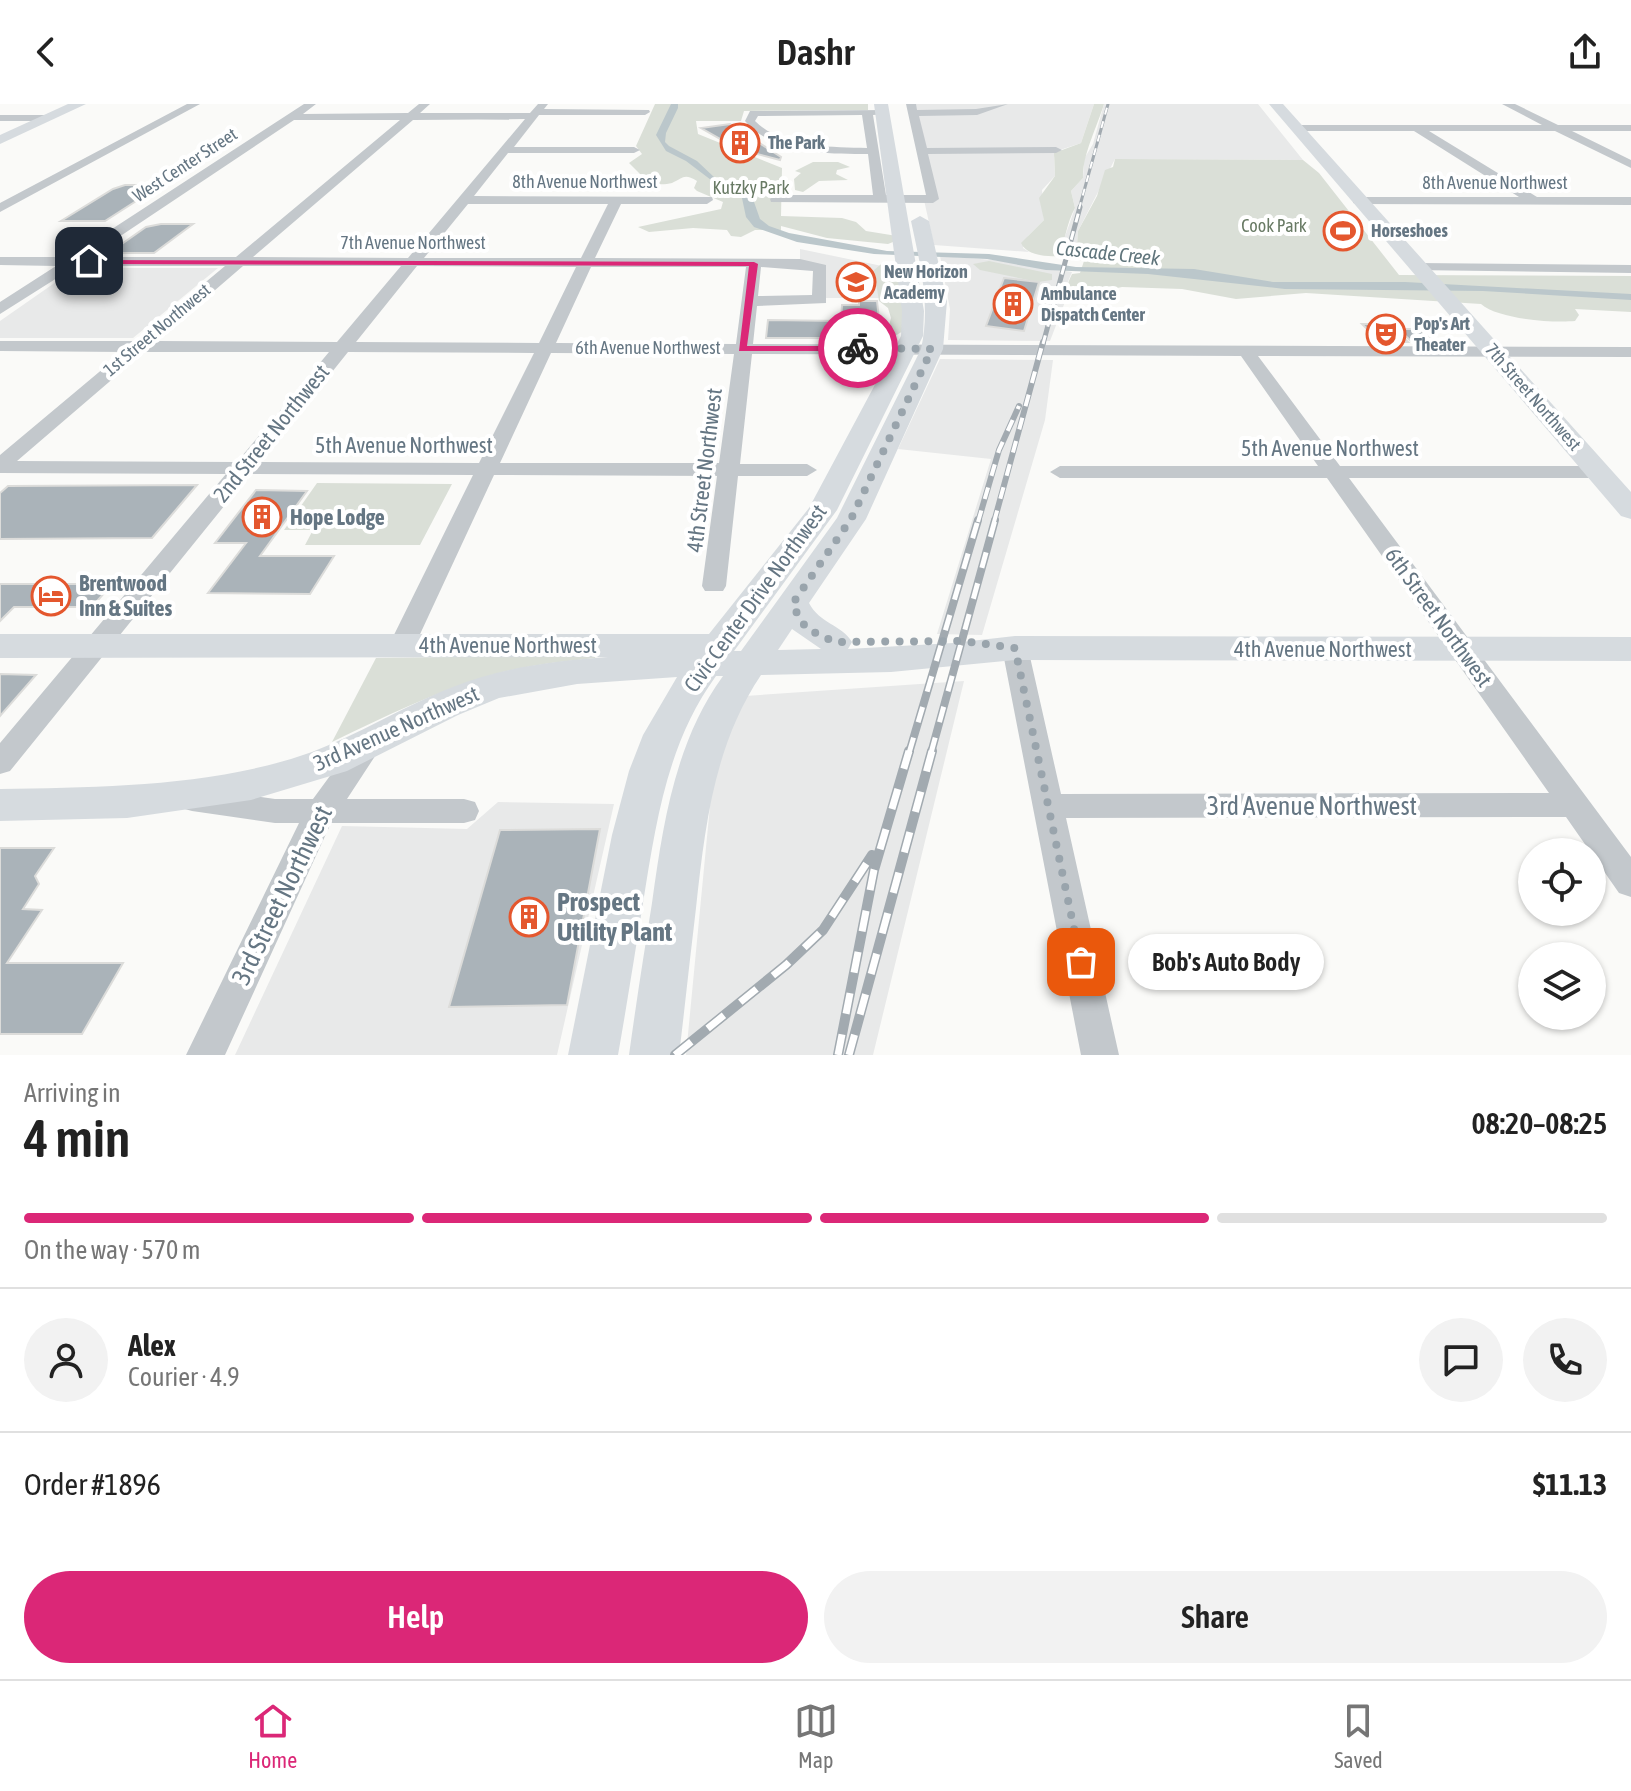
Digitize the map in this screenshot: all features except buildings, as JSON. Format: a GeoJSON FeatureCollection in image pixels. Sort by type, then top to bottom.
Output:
{"type":"FeatureCollection","features":[{"type":"Feature","properties":{"kind":"main road"},"geometry":{"type":"LineString","coordinates":[[43,118],[69,104]]}},
{"type":"Feature","properties":{"kind":"main road"},"geometry":{"type":"LineString","coordinates":[[0,137],[79,104]]}},
{"type":"Feature","properties":{"kind":"main road","name":"7th Street Northwest"},"geometry":{"type":"LineString","coordinates":[[1276,104],[1631,510]]}},
{"type":"Feature","properties":{"kind":"main road","name":"Civic Center Drive Northwest"},"geometry":{"type":"LineString","coordinates":[[654,1055],[691,789],[735,655],[920,349],[938,314],[925,241],[907,199],[881,108]]}},
{"type":"Feature","properties":{"kind":"main road","name":"Civic Center Drive Northwest"},"geometry":{"type":"LineString","coordinates":[[593,1055],[636,822],[649,771],[668,723],[735,655],[793,603],[857,508],[920,349],[903,242],[907,199]]}},
{"type":"Feature","properties":{"kind":"main road"},"geometry":{"type":"LineString","coordinates":[[793,603],[799,619],[809,630],[835,642]]}},
{"type":"Feature","properties":{"kind":"main road","name":"4th Avenue Northwest"},"geometry":{"type":"LineString","coordinates":[[735,655],[835,642],[953,641],[1015,648],[1631,649]]}},
{"type":"Feature","properties":{"kind":"main road","name":"4th Avenue Northwest"},"geometry":{"type":"LineString","coordinates":[[0,646],[402,645],[735,655],[958,657],[1015,648]]}},
{"type":"Feature","properties":{"kind":"main road","name":"3rd Avenue Northwest"},"geometry":{"type":"LineString","coordinates":[[0,805],[115,804],[186,798],[296,773],[371,742],[426,712],[482,689],[542,677],[735,655]]}},
{"type":"Feature","properties":{"kind":"main road"},"geometry":{"type":"LineString","coordinates":[[605,671],[653,683],[662,696],[668,723]]}},
{"type":"Feature","properties":{"kind":"street"},"geometry":{"type":"LineString","coordinates":[[0,208],[195,104]]}},
{"type":"Feature","properties":{"kind":"street","name":"West Center Street"},"geometry":{"type":"LineString","coordinates":[[0,309],[311,104]]}},
{"type":"Feature","properties":{"kind":"street","name":"1st Street Northwest"},"geometry":{"type":"LineString","coordinates":[[0,466],[425,104]]}},
{"type":"Feature","properties":{"kind":"street"},"geometry":{"type":"LineString","coordinates":[[907,199],[923,151],[912,109],[977,112],[1003,104]]}},
{"type":"Feature","properties":{"kind":"street"},"geometry":{"type":"LineString","coordinates":[[1507,104],[1631,164]]}},
{"type":"Feature","properties":{"kind":"street"},"geometry":{"type":"LineString","coordinates":[[874,151],[826,151],[786,141],[754,127],[750,121],[754,113],[881,108],[874,151],[907,199]]}},
{"type":"Feature","properties":{"kind":"street"},"geometry":{"type":"LineString","coordinates":[[291,117],[538,111],[645,112]]}},
{"type":"Feature","properties":{"kind":"street","name":"2nd Street Northwest"},"geometry":{"type":"LineString","coordinates":[[0,763],[538,111]]}},
{"type":"Feature","properties":{"kind":"street"},"geometry":{"type":"LineString","coordinates":[[0,118],[43,118]]}},
{"type":"Feature","properties":{"kind":"street"},"geometry":{"type":"LineString","coordinates":[[1296,128],[1631,128]]}},
{"type":"Feature","properties":{"kind":"street"},"geometry":{"type":"LineString","coordinates":[[1416,128],[1535,201]]}},
{"type":"Feature","properties":{"kind":"street"},"geometry":{"type":"LineString","coordinates":[[505,150],[634,150]]}},
{"type":"Feature","properties":{"kind":"street"},"geometry":{"type":"LineString","coordinates":[[923,151],[1056,150]]}},
{"type":"Feature","properties":{"kind":"street"},"geometry":{"type":"LineString","coordinates":[[776,199],[907,199]]}},
{"type":"Feature","properties":{"kind":"street","name":"8th Avenue Northwest"},"geometry":{"type":"LineString","coordinates":[[464,200],[707,200]]}},
{"type":"Feature","properties":{"kind":"street"},"geometry":{"type":"LineString","coordinates":[[402,645],[616,200]]}},
{"type":"Feature","properties":{"kind":"street","name":"8th Avenue Northwest"},"geometry":{"type":"LineString","coordinates":[[1358,200],[1631,201]]}},
{"type":"Feature","properties":{"kind":"street","name":"7th Avenue Northwest"},"geometry":{"type":"LineString","coordinates":[[0,261],[754,264],[821,268],[820,300],[749,301]]}},
{"type":"Feature","properties":{"kind":"street","name":"4th Street Northwest"},"geometry":{"type":"LineString","coordinates":[[714,586],[754,264]]}},
{"type":"Feature","properties":{"kind":"street"},"geometry":{"type":"LineString","coordinates":[[1421,270],[1631,269]]}},
{"type":"Feature","properties":{"kind":"street","name":"6th Avenue Northwest"},"geometry":{"type":"LineString","coordinates":[[0,346],[1631,352]]}},
{"type":"Feature","properties":{"kind":"street","name":"6th Street Northwest"},"geometry":{"type":"LineString","coordinates":[[1246,351],[1631,883]]}},
{"type":"Feature","properties":{"kind":"street","name":"5th Avenue Northwest"},"geometry":{"type":"LineString","coordinates":[[0,466],[807,470]]}},
{"type":"Feature","properties":{"kind":"street","name":"5th Avenue Northwest"},"geometry":{"type":"LineString","coordinates":[[1060,472],[1600,472]]}},
{"type":"Feature","properties":{"kind":"street"},"geometry":{"type":"LineString","coordinates":[[1015,648],[1100,1055]]}},
{"type":"Feature","properties":{"kind":"street","name":"3rd Street Northwest"},"geometry":{"type":"LineString","coordinates":[[205,1055],[321,811],[371,742]]}},
{"type":"Feature","properties":{"kind":"street","name":"3rd Avenue Northwest"},"geometry":{"type":"LineString","coordinates":[[186,798],[257,809],[464,811]]}},
{"type":"Feature","properties":{"kind":"street","name":"3rd Avenue Northwest"},"geometry":{"type":"LineString","coordinates":[[1049,806],[1575,805]]}},
{"type":"Feature","properties":{"kind":"shaded area"},"geometry":{"type":"Polygon","coordinates":[[[671,104],[678,104],[678,108],[665,142],[697,161],[715,178],[743,189],[754,202],[760,219],[789,233],[887,251],[989,254],[1076,267],[1194,269],[1273,282],[1405,282],[1631,294],[1631,300],[1483,291],[1285,289],[1148,274],[1046,270],[987,259],[874,254],[797,242],[754,227],[746,217],[742,198],[736,192],[715,183],[686,161],[666,151],[656,135],[671,104]]]}},
{"type":"Feature","properties":{"kind":"shaded area"},"geometry":{"type":"Polygon","coordinates":[[[914,104],[1094,104],[1081,143],[1060,150],[1054,157],[1055,176],[1042,190],[1044,220],[1028,236],[1023,248],[1029,252],[934,245],[924,200],[935,200],[914,104]]]}},
{"type":"Feature","properties":{"kind":"shaded area"},"geometry":{"type":"Polygon","coordinates":[[[1104,104],[1258,104],[1303,160],[1115,159],[1078,231],[1076,259],[1058,256],[1075,208],[1071,191],[1083,178],[1084,159],[1093,144],[1104,104]]]}},
{"type":"Feature","properties":{"kind":"shaded area","name":"New Horizon Academy"},"geometry":{"type":"Polygon","coordinates":[[[800,249],[887,267],[890,298],[824,298],[824,266],[800,265],[800,249]]]}},
{"type":"Feature","properties":{"kind":"shaded area"},"geometry":{"type":"Polygon","coordinates":[[[940,256],[1007,261],[1072,272],[1067,284],[1068,294],[1050,341],[948,340],[950,309],[940,256]]]}},
{"type":"Feature","properties":{"kind":"shaded area"},"geometry":{"type":"Polygon","coordinates":[[[76,268],[218,268],[133,338],[0,338],[0,321],[76,268]]]}},
{"type":"Feature","properties":{"kind":"shaded area"},"geometry":{"type":"Polygon","coordinates":[[[940,359],[1053,360],[1045,420],[982,635],[937,634],[991,459],[898,449],[940,359]]]}},
{"type":"Feature","properties":{"kind":"shaded area"},"geometry":{"type":"Polygon","coordinates":[[[964,681],[873,1055],[686,1055],[712,785],[724,734],[745,696],[964,681]]]}},
{"type":"Feature","properties":{"kind":"shaded area"},"geometry":{"type":"Polygon","coordinates":[[[498,802],[614,804],[557,1055],[235,1055],[342,826],[467,829],[498,802]]]}},
{"type":"Feature","properties":{"kind":"green space","name":"Kutzky Park"},"geometry":{"type":"Polygon","coordinates":[[[655,104],[868,104],[868,110],[744,111],[741,121],[696,121],[698,134],[782,168],[781,216],[842,218],[856,222],[866,231],[897,236],[898,240],[888,244],[827,238],[781,226],[781,230],[755,230],[741,237],[731,236],[727,230],[693,228],[649,232],[638,227],[721,209],[723,202],[697,191],[694,188],[697,181],[689,177],[670,184],[650,184],[629,163],[642,154],[636,146],[655,104]]]}},
{"type":"Feature","properties":{"kind":"green space"},"geometry":{"type":"Polygon","coordinates":[[[1094,104],[1104,104],[1087,151],[1083,178],[1071,191],[1075,208],[1061,250],[1058,256],[1032,253],[1021,243],[1044,220],[1039,198],[1055,176],[1054,153],[1081,143],[1094,104]]]}},
{"type":"Feature","properties":{"kind":"green space","name":"Cook Park"},"geometry":{"type":"Polygon","coordinates":[[[1115,159],[1303,160],[1319,173],[1399,275],[1631,276],[1631,312],[1575,309],[1579,315],[1575,321],[1553,321],[1499,313],[1481,304],[1306,293],[1236,299],[1182,289],[1122,287],[1108,290],[1099,301],[1072,300],[1069,281],[1072,274],[1080,273],[1084,261],[1076,259],[1078,231],[1097,196],[1105,170],[1113,167],[1115,159]]]}},
{"type":"Feature","properties":{"kind":"green space"},"geometry":{"type":"Polygon","coordinates":[[[813,162],[838,162],[850,167],[837,170],[836,174],[848,180],[819,181],[803,192],[795,190],[794,179],[801,173],[795,171],[813,162]]]}},
{"type":"Feature","properties":{"kind":"green space"},"geometry":{"type":"Polygon","coordinates":[[[885,261],[897,266],[904,288],[903,331],[895,336],[887,333],[891,318],[888,308],[879,301],[874,270],[885,261]]]}},
{"type":"Feature","properties":{"kind":"green space"},"geometry":{"type":"Polygon","coordinates":[[[989,261],[1052,274],[1052,280],[1038,282],[980,270],[973,264],[989,261]]]}},
{"type":"Feature","properties":{"kind":"green space"},"geometry":{"type":"Polygon","coordinates":[[[317,483],[452,484],[420,545],[305,545],[313,530],[284,530],[317,483]]]}},
{"type":"Feature","properties":{"kind":"green space"},"geometry":{"type":"Polygon","coordinates":[[[596,655],[595,658],[543,664],[471,681],[410,705],[332,742],[376,658],[596,655]]]}},
{"type":"Feature","properties":{"kind":"railway"},"geometry":{"type":"LineString","coordinates":[[1079,209],[1108,104]]}},
{"type":"Feature","properties":{"kind":"railway"},"geometry":{"type":"LineString","coordinates":[[1043,344],[1080,207]]}},
{"type":"Feature","properties":{"kind":"railway"},"geometry":{"type":"LineString","coordinates":[[994,522],[1043,342]]}},
{"type":"Feature","properties":{"kind":"railway"},"geometry":{"type":"LineString","coordinates":[[978,522],[999,450],[1019,406]]}},
{"type":"Feature","properties":{"kind":"railway"},"geometry":{"type":"LineString","coordinates":[[909,753],[978,520]]}},
{"type":"Feature","properties":{"kind":"railway"},"geometry":{"type":"LineString","coordinates":[[931,753],[995,520]]}},
{"type":"Feature","properties":{"kind":"railway"},"geometry":{"type":"LineString","coordinates":[[838,1055],[874,870],[909,751]]}},
{"type":"Feature","properties":{"kind":"railway"},"geometry":{"type":"LineString","coordinates":[[849,1055],[932,751]]}},
{"type":"Feature","properties":{"kind":"railway"},"geometry":{"type":"LineString","coordinates":[[675,1055],[786,965],[823,930],[872,855]]}},
{"type":"Feature","properties":{"kind":"way so far"},"geometry":{"type":"LineString","coordinates":[[858,348],[932,349],[863,498],[832,549],[793,603],[799,619],[809,630],[835,642],[963,641],[1015,648],[1081,962]]}},
{"type":"Feature","properties":{"kind":"place","name":"The Park"},"geometry":{"type":"Point","coordinates":[740,143]}},
{"type":"Feature","properties":{"kind":"place","name":"Horseshoes"},"geometry":{"type":"Point","coordinates":[1343,231]}},
{"type":"Feature","properties":{"kind":"place","name":"New Horizon Academy"},"geometry":{"type":"Point","coordinates":[856,282]}},
{"type":"Feature","properties":{"kind":"place","name":"Ambulance Dispatch Center"},"geometry":{"type":"Point","coordinates":[1013,304]}},
{"type":"Feature","properties":{"kind":"place","name":"Pop's Art Theater"},"geometry":{"type":"Point","coordinates":[1386,334]}},
{"type":"Feature","properties":{"kind":"place","name":"Hope Lodge"},"geometry":{"type":"Point","coordinates":[262,517]}},
{"type":"Feature","properties":{"kind":"place","name":"Brentwood Inn & Suites"},"geometry":{"type":"Point","coordinates":[51,596]}},
{"type":"Feature","properties":{"kind":"place","name":"Prospect Utility Plant"},"geometry":{"type":"Point","coordinates":[529,917]}},
{"type":"Feature","properties":{"kind":"place","name":"Bob's Auto Body"},"geometry":{"type":"Point","coordinates":[1081,962]}},
{"type":"Feature","properties":{"kind":"route"},"geometry":{"type":"LineString","coordinates":[[89,261],[754,264],[742,349],[858,348]]}},
{"type":"Feature","properties":{"kind":"water label","name":"Cascade Creek"},"geometry":{"type":"Point","coordinates":[1108,253]}}]}
